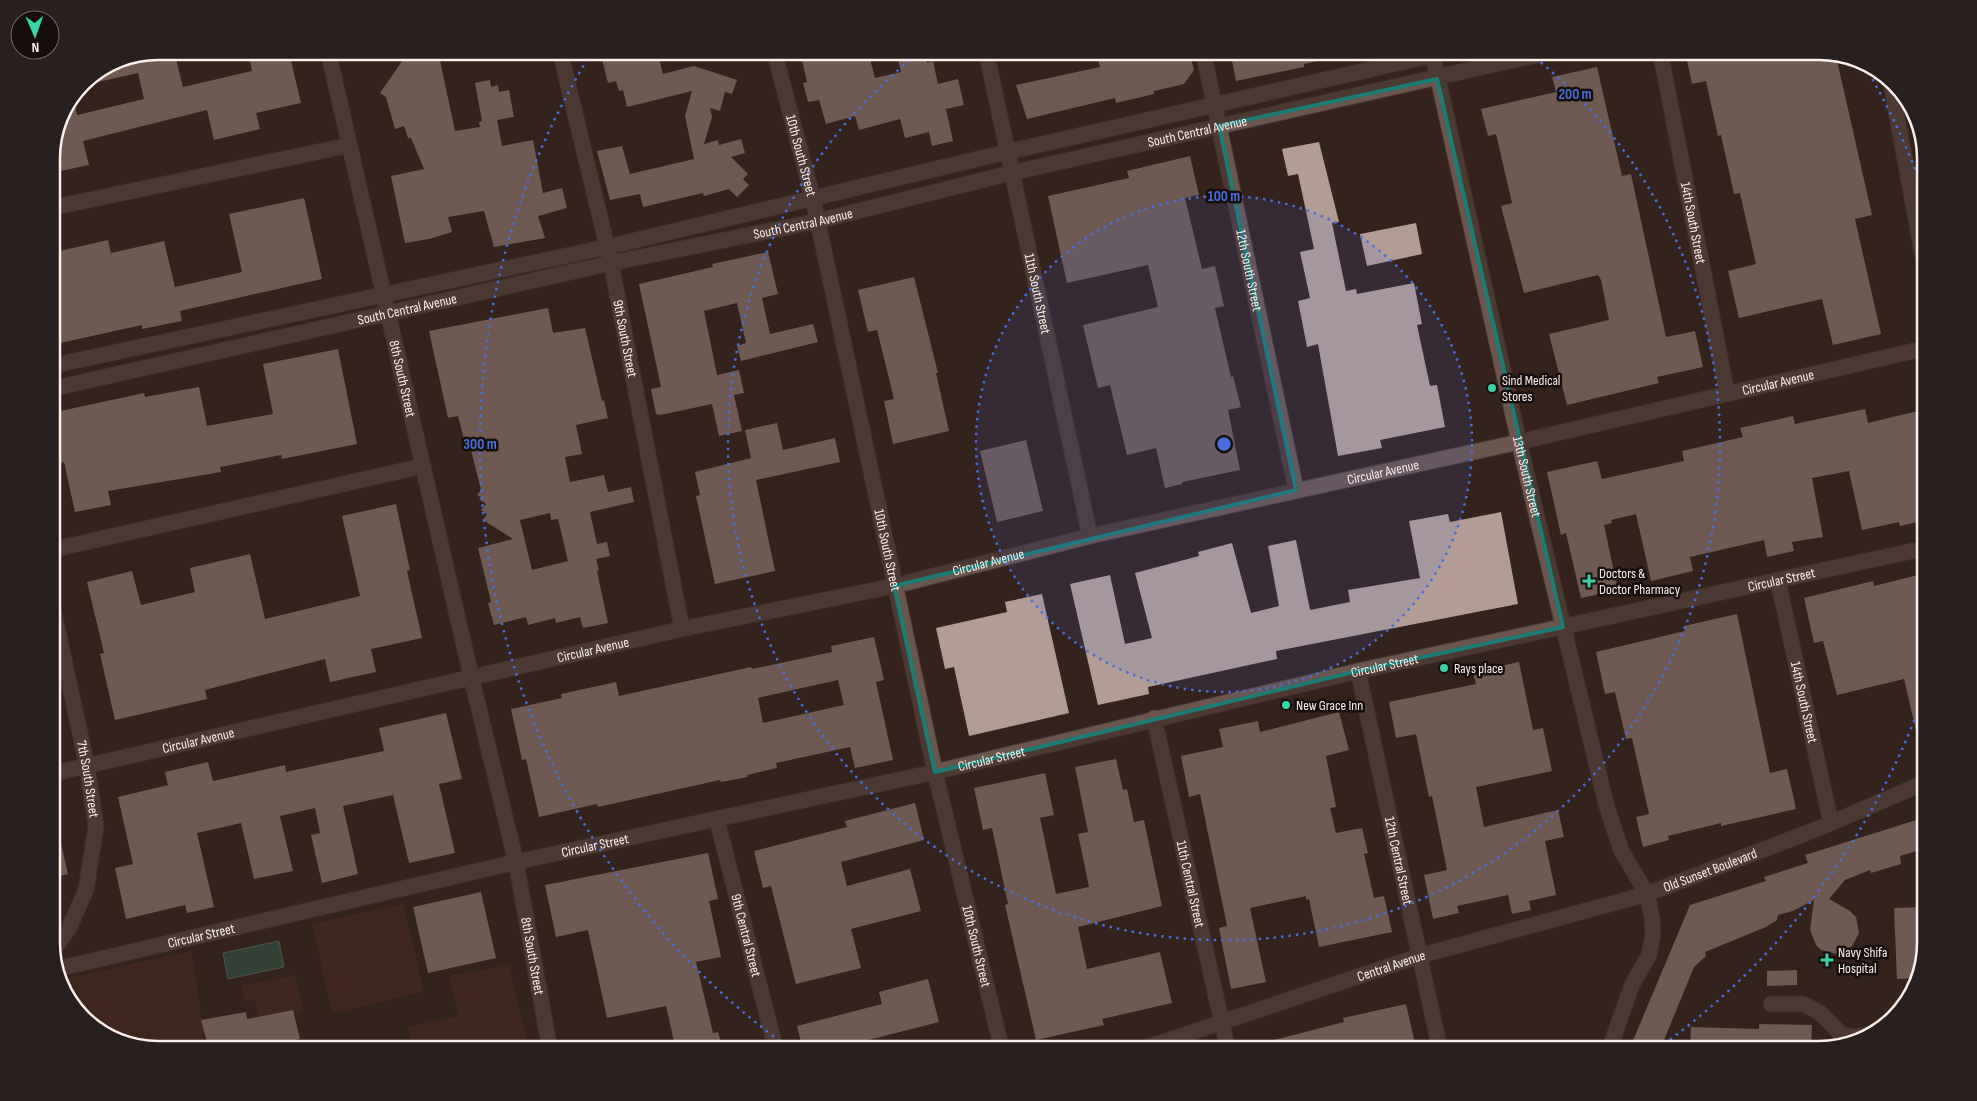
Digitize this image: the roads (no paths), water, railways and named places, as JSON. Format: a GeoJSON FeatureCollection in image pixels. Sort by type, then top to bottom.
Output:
{"type":"FeatureCollection","features":[{"type":"Feature","properties":{"kind":"street","name":"8th South Street"},"geometry":{"type":"LineString","coordinates":[[330,60],[471,676],[516,862],[548,1041]]}},
{"type":"Feature","properties":{"kind":"street","name":"9th South Street"},"geometry":{"type":"LineString","coordinates":[[562,60],[611,263],[682,629]]}},
{"type":"Feature","properties":{"kind":"street","name":"10th South Street"},"geometry":{"type":"LineString","coordinates":[[776,60],[813,198],[935,772],[1000,1041]]}},
{"type":"Feature","properties":{"kind":"street","name":"11th South Street"},"geometry":{"type":"LineString","coordinates":[[988,60],[1090,536]]}},
{"type":"Feature","properties":{"kind":"street","name":"12th South Street"},"geometry":{"type":"LineString","coordinates":[[1205,60],[1296,490]]}},
{"type":"Feature","properties":{"kind":"street"},"geometry":{"type":"LineString","coordinates":[[60,364],[607,247],[1402,60]]}},
{"type":"Feature","properties":{"kind":"street","name":"13th South Street"},"geometry":{"type":"LineString","coordinates":[[1433,60],[1519,442],[1615,834],[1621,850],[1647,894]]}},
{"type":"Feature","properties":{"kind":"street","name":"South Central Avenue"},"geometry":{"type":"LineString","coordinates":[[60,387],[611,263],[818,221],[1011,173],[1516,60]]}},
{"type":"Feature","properties":{"kind":"street","name":"14th South Street"},"geometry":{"type":"LineString","coordinates":[[1662,60],[1727,394]]}},
{"type":"Feature","properties":{"kind":"street"},"geometry":{"type":"LineString","coordinates":[[1893,93],[1917,225]]}},
{"type":"Feature","properties":{"kind":"street"},"geometry":{"type":"LineString","coordinates":[[60,206],[350,145]]}},
{"type":"Feature","properties":{"kind":"street","name":"Circular Avenue"},"geometry":{"type":"LineString","coordinates":[[60,772],[471,676],[682,629],[894,586],[1090,536],[1519,442],[1917,350]]}},
{"type":"Feature","properties":{"kind":"street"},"geometry":{"type":"LineString","coordinates":[[60,548],[423,466]]}},
{"type":"Feature","properties":{"kind":"street","name":"Circular Street"},"geometry":{"type":"LineString","coordinates":[[64,969],[516,862],[935,772],[1154,718],[1358,671],[1917,550]]}},
{"type":"Feature","properties":{"kind":"street","name":"14th South Street"},"geometry":{"type":"LineString","coordinates":[[1778,581],[1831,823]]}},
{"type":"Feature","properties":{"kind":"street","name":"7th South Street"},"geometry":{"type":"LineString","coordinates":[[60,637],[87,766],[96,826],[86,890],[70,928],[60,941]]}},
{"type":"Feature","properties":{"kind":"street","name":"12th Central Street"},"geometry":{"type":"LineString","coordinates":[[1358,671],[1438,1041]]}},
{"type":"Feature","properties":{"kind":"street","name":"11th Central Street"},"geometry":{"type":"LineString","coordinates":[[1154,718],[1226,1041]]}},
{"type":"Feature","properties":{"kind":"street","name":"Old Sunset Boulevard"},"geometry":{"type":"LineString","coordinates":[[1612,1041],[1632,985],[1649,956],[1653,935],[1652,917],[1647,894],[1870,808],[1917,786]]}},
{"type":"Feature","properties":{"kind":"street","name":"9th Central Street"},"geometry":{"type":"LineString","coordinates":[[717,820],[774,1041]]}},
{"type":"Feature","properties":{"kind":"street","name":"Central Avenue"},"geometry":{"type":"LineString","coordinates":[[1167,1041],[1419,956],[1647,894]]}},
{"type":"Feature","properties":{"kind":"street"},"geometry":{"type":"LineString","coordinates":[[1771,1004],[1803,1004],[1819,1012],[1842,1034],[1852,1035]]}},
{"type":"Feature","properties":{"kind":"place","name":"Sind Medical Stores"},"geometry":{"type":"Point","coordinates":[1492,388]}},
{"type":"Feature","properties":{"kind":"place","name":"Doctors & Doctor Pharmacy"},"geometry":{"type":"Point","coordinates":[1589,581]}},
{"type":"Feature","properties":{"kind":"place","name":"Rays place"},"geometry":{"type":"Point","coordinates":[1444,668]}},
{"type":"Feature","properties":{"kind":"place","name":"New Grace Inn"},"geometry":{"type":"Point","coordinates":[1286,705]}},
{"type":"Feature","properties":{"kind":"place","name":"Navy Shifa Hospital"},"geometry":{"type":"Point","coordinates":[1827,960]}}]}
